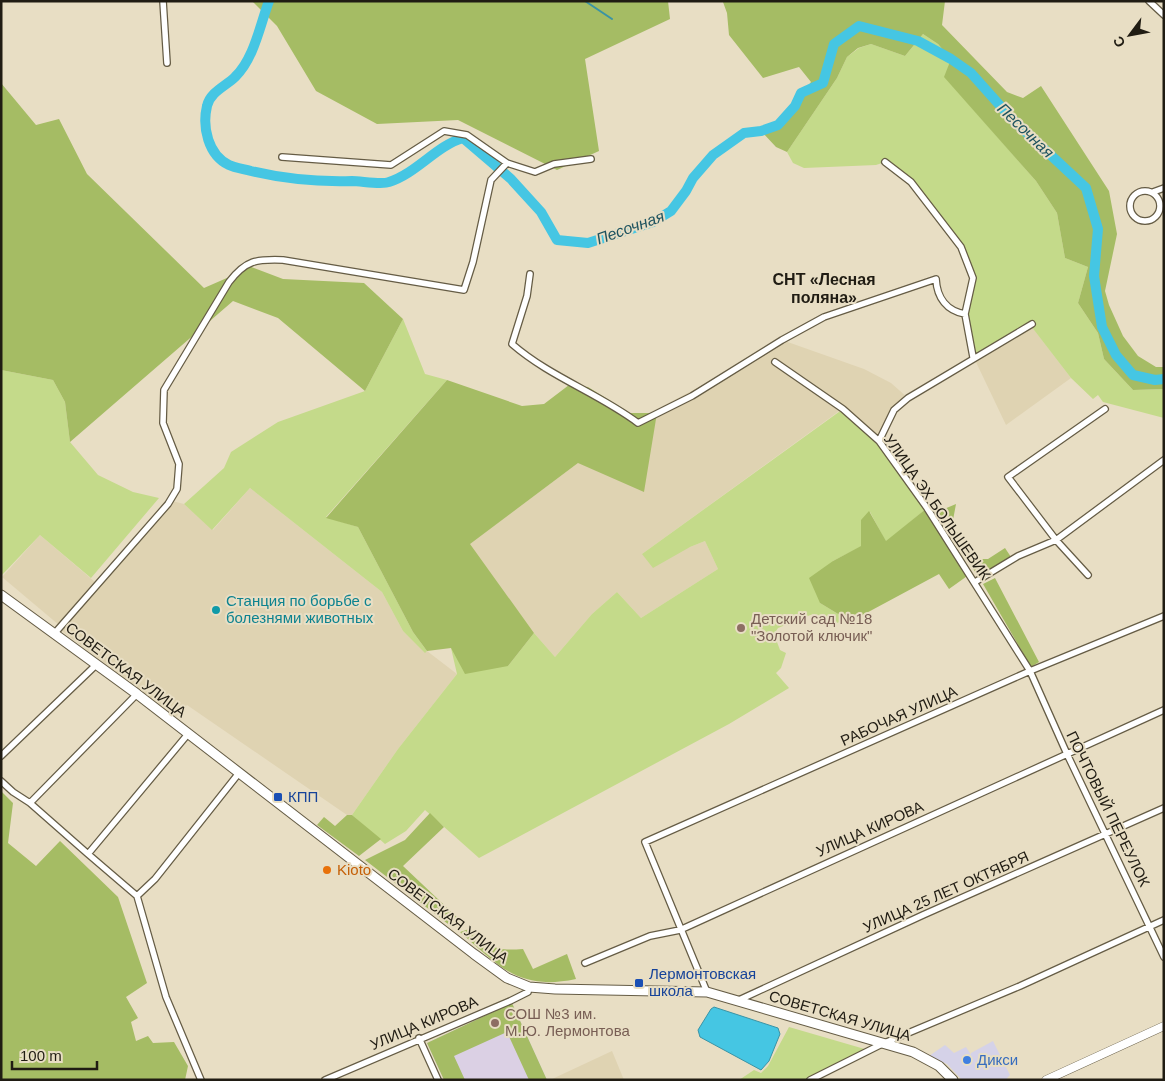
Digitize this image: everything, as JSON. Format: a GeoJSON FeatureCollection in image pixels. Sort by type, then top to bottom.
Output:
{"type":"FeatureCollection","features":[{"type":"Feature","properties":{"kind":"main road","name":"СОВЕТСКАЯ УЛИЦА"},"geometry":{"type":"LineString","coordinates":[[1,595],[137,694],[507,978],[529,986],[555,989],[707,992],[913,1052],[927,1058],[953,1080]]}},
{"type":"Feature","properties":{"kind":"street"},"geometry":{"type":"LineString","coordinates":[[163,1],[167,63]]}},
{"type":"Feature","properties":{"kind":"street"},"geometry":{"type":"LineString","coordinates":[[1149,1],[1164,15]]}},
{"type":"Feature","properties":{"kind":"street"},"geometry":{"type":"LineString","coordinates":[[282,157],[391,165],[444,131],[467,135],[507,163],[535,172],[554,164],[592,159]]}},
{"type":"Feature","properties":{"kind":"street"},"geometry":{"type":"LineString","coordinates":[[885,162],[911,182],[961,247],[972,278],[965,314],[973,357]]}},
{"type":"Feature","properties":{"kind":"street"},"geometry":{"type":"LineString","coordinates":[[54,634],[168,504],[177,489],[179,464],[163,423],[164,390],[229,282],[241,266],[265,259],[283,260],[464,290],[473,262],[491,180],[507,163]]}},
{"type":"Feature","properties":{"kind":"street"},"geometry":{"type":"LineString","coordinates":[[1152,192],[1159,199],[1162,206],[1158,215],[1150,220],[1140,220],[1133,214],[1130,205],[1134,196],[1143,191],[1152,192],[1164,188]]}},
{"type":"Feature","properties":{"kind":"street"},"geometry":{"type":"LineString","coordinates":[[530,274],[527,296],[512,344],[566,382],[584,388],[638,423],[692,396],[782,340],[845,308],[936,279],[944,304],[954,312],[965,314]]}},
{"type":"Feature","properties":{"kind":"street"},"geometry":{"type":"LineString","coordinates":[[879,441],[894,410],[908,398],[1032,324]]}},
{"type":"Feature","properties":{"kind":"street","name":"УЛИЦА ЭХ БОЛЬШЕВИК"},"geometry":{"type":"LineString","coordinates":[[775,362],[843,409],[879,441],[927,508],[1030,671]]}},
{"type":"Feature","properties":{"kind":"street"},"geometry":{"type":"LineString","coordinates":[[1088,575],[1056,540],[1008,477],[1105,409]]}},
{"type":"Feature","properties":{"kind":"street"},"geometry":{"type":"LineString","coordinates":[[975,582],[1018,556],[1056,540],[1164,460]]}},
{"type":"Feature","properties":{"kind":"street","name":"РАБОЧАЯ УЛИЦА"},"geometry":{"type":"LineString","coordinates":[[680,930],[646,842],[1030,671],[1163,618]]}},
{"type":"Feature","properties":{"kind":"street"},"geometry":{"type":"LineString","coordinates":[[1,756],[96,665]]}},
{"type":"Feature","properties":{"kind":"street","name":"ПОЧТОВЫЙ ПЕРЕУЛОК"},"geometry":{"type":"LineString","coordinates":[[1030,671],[1067,754],[1164,957]]}},
{"type":"Feature","properties":{"kind":"street"},"geometry":{"type":"LineString","coordinates":[[30,803],[137,694]]}},
{"type":"Feature","properties":{"kind":"street","name":"УЛИЦА КИРОВА"},"geometry":{"type":"LineString","coordinates":[[585,963],[650,936],[680,930],[1164,710]]}},
{"type":"Feature","properties":{"kind":"street"},"geometry":{"type":"LineString","coordinates":[[88,854],[188,734]]}},
{"type":"Feature","properties":{"kind":"street"},"geometry":{"type":"LineString","coordinates":[[137,896],[155,879],[239,773]]}},
{"type":"Feature","properties":{"kind":"street"},"geometry":{"type":"LineString","coordinates":[[1,780],[137,896],[166,997],[201,1080]]}},
{"type":"Feature","properties":{"kind":"street","name":"УЛИЦА 25 ЛЕТ ОКТЯБРЯ"},"geometry":{"type":"LineString","coordinates":[[739,1000],[914,919],[1164,808]]}},
{"type":"Feature","properties":{"kind":"street"},"geometry":{"type":"LineString","coordinates":[[810,1080],[882,1044],[1020,986],[1164,920]]}},
{"type":"Feature","properties":{"kind":"street"},"geometry":{"type":"LineString","coordinates":[[680,930],[707,992]]}},
{"type":"Feature","properties":{"kind":"street","name":"УЛИЦА КИРОВА"},"geometry":{"type":"LineString","coordinates":[[325,1080],[510,1001],[528,992],[529,986]]}},
{"type":"Feature","properties":{"kind":"street"},"geometry":{"type":"LineString","coordinates":[[1046,1080],[1164,1026]]}},
{"type":"Feature","properties":{"kind":"street"},"geometry":{"type":"LineString","coordinates":[[420,1038],[438,1080]]}},
{"type":"Feature","properties":{"kind":"shaded area"},"geometry":{"type":"Polygon","coordinates":[[[1032,327],[1071,378],[1006,425],[975,360],[1032,327]]]}},
{"type":"Feature","properties":{"kind":"shaded area"},"geometry":{"type":"Polygon","coordinates":[[[782,340],[864,369],[891,383],[908,398],[894,410],[879,441],[842,409],[642,554],[690,547],[705,541],[718,569],[641,618],[617,592],[592,614],[555,657],[534,633],[469,544],[578,463],[652,437],[657,413],[663,406],[782,340]]]}},
{"type":"Feature","properties":{"kind":"shaded area"},"geometry":{"type":"Polygon","coordinates":[[[250,488],[382,592],[403,631],[425,652],[427,651],[457,674],[398,749],[352,815],[347,815],[187,705],[176,717],[62,631],[168,500],[184,504],[213,530],[250,488]]]}},
{"type":"Feature","properties":{"kind":"shaded area"},"geometry":{"type":"Polygon","coordinates":[[[40,535],[95,582],[59,625],[2,577],[40,535]]]}},
{"type":"Feature","properties":{"kind":"shaded area","name":"СОШ №3 им. М.Ю. Лермонтова"},"geometry":{"type":"Polygon","coordinates":[[[512,1003],[547,1080],[444,1080],[427,1043],[512,1003]]]}},
{"type":"Feature","properties":{"kind":"shaded area"},"geometry":{"type":"Polygon","coordinates":[[[993,1041],[1010,1075],[1007,1078],[1008,1080],[962,1080],[947,1064],[929,1056],[945,1045],[954,1053],[966,1047],[971,1055],[971,1053],[993,1041]]]}},
{"type":"Feature","properties":{"kind":"shaded area"},"geometry":{"type":"Polygon","coordinates":[[[612,1051],[624,1080],[550,1080],[612,1051]]]}},
{"type":"Feature","properties":{"kind":"green space"},"geometry":{"type":"Polygon","coordinates":[[[252,1],[668,1],[670,19],[585,59],[599,151],[557,170],[458,120],[377,124],[316,91],[277,26],[252,1]]]}},
{"type":"Feature","properties":{"kind":"green space"},"geometry":{"type":"Polygon","coordinates":[[[720,1],[945,1],[942,25],[1007,92],[1023,98],[1041,86],[1109,191],[1117,234],[1105,291],[1123,336],[1138,356],[1156,367],[1164,367],[1164,389],[1133,390],[1104,359],[1098,333],[1078,303],[1088,267],[1065,258],[1057,213],[1036,181],[944,77],[951,59],[938,44],[923,34],[905,56],[871,44],[858,48],[847,57],[837,78],[787,152],[776,147],[761,131],[778,125],[811,82],[799,67],[763,78],[729,35],[727,13],[723,2],[720,1]]]}},
{"type":"Feature","properties":{"kind":"green space"},"geometry":{"type":"Polygon","coordinates":[[[923,34],[938,44],[951,59],[945,77],[1036,181],[1057,213],[1065,258],[1088,267],[1078,303],[1098,333],[1104,359],[1133,390],[1164,389],[1164,418],[1103,402],[1098,395],[1093,399],[1071,378],[1031,326],[974,359],[965,314],[973,278],[961,247],[911,182],[885,162],[876,165],[804,168],[793,163],[787,152],[837,78],[847,57],[859,48],[871,44],[905,56],[923,34]]]}},
{"type":"Feature","properties":{"kind":"green space"},"geometry":{"type":"Polygon","coordinates":[[[1,83],[36,125],[59,119],[87,174],[204,288],[236,274],[246,265],[283,279],[364,283],[403,319],[365,391],[278,318],[233,301],[70,442],[65,402],[53,380],[1,370],[1,83]]]}},
{"type":"Feature","properties":{"kind":"green space"},"geometry":{"type":"Polygon","coordinates":[[[403,319],[425,374],[447,380],[326,517],[358,527],[413,632],[427,651],[425,653],[403,631],[382,592],[250,488],[212,530],[184,504],[224,468],[231,452],[278,422],[365,391],[403,319]]]}},
{"type":"Feature","properties":{"kind":"green space"},"geometry":{"type":"Polygon","coordinates":[[[1,370],[53,380],[65,402],[70,442],[98,475],[133,492],[159,498],[91,578],[40,535],[1,576],[1,370]]]}},
{"type":"Feature","properties":{"kind":"green space"},"geometry":{"type":"Polygon","coordinates":[[[447,380],[522,406],[544,404],[569,385],[588,387],[630,413],[657,413],[644,492],[578,463],[470,544],[534,633],[508,666],[465,674],[451,648],[427,651],[413,632],[358,527],[326,518],[447,380]]]}},
{"type":"Feature","properties":{"kind":"green space"},"geometry":{"type":"Polygon","coordinates":[[[843,409],[879,441],[927,508],[886,542],[870,512],[861,521],[862,546],[833,561],[820,603],[848,620],[825,626],[820,618],[813,614],[778,628],[774,634],[780,650],[786,653],[781,668],[776,673],[789,688],[729,724],[479,858],[425,810],[406,831],[385,844],[352,815],[398,749],[457,674],[451,648],[508,666],[534,633],[555,657],[592,614],[617,592],[641,618],[718,569],[705,541],[690,547],[653,568],[642,554],[843,409]]]}},
{"type":"Feature","properties":{"kind":"green space"},"geometry":{"type":"Polygon","coordinates":[[[956,504],[953,520],[947,524],[954,533],[959,532],[979,559],[988,559],[1005,548],[1011,557],[979,578],[937,512],[956,504]]]}},
{"type":"Feature","properties":{"kind":"green space"},"geometry":{"type":"Polygon","coordinates":[[[927,508],[970,574],[949,589],[939,574],[859,617],[848,620],[820,603],[809,578],[833,561],[861,546],[861,520],[869,511],[886,541],[927,508]]]}},
{"type":"Feature","properties":{"kind":"green space"},"geometry":{"type":"Polygon","coordinates":[[[995,578],[1039,662],[1031,667],[983,584],[995,578]]]}},
{"type":"Feature","properties":{"kind":"green space"},"geometry":{"type":"Polygon","coordinates":[[[1,791],[13,803],[8,843],[36,866],[60,841],[118,897],[147,983],[126,997],[138,1018],[131,1022],[136,1041],[148,1036],[153,1043],[174,1042],[188,1066],[185,1080],[1,1080],[1,791]]]}},
{"type":"Feature","properties":{"kind":"green space"},"geometry":{"type":"Polygon","coordinates":[[[430,813],[444,827],[403,866],[459,919],[448,924],[365,860],[405,840],[430,813]]]}},
{"type":"Feature","properties":{"kind":"green space"},"geometry":{"type":"Polygon","coordinates":[[[347,815],[352,815],[381,839],[359,856],[317,825],[324,817],[335,826],[347,815]]]}},
{"type":"Feature","properties":{"kind":"green space"},"geometry":{"type":"Polygon","coordinates":[[[469,929],[488,944],[499,949],[523,949],[533,969],[567,954],[576,979],[539,982],[525,979],[512,973],[487,956],[460,932],[469,929]]]}},
{"type":"Feature","properties":{"kind":"green space","name":"СОШ №3 им. М.Ю. Лермонтова"},"geometry":{"type":"Polygon","coordinates":[[[512,1003],[547,1080],[529,1080],[507,1032],[454,1056],[465,1080],[444,1080],[427,1043],[512,1003]]]}},
{"type":"Feature","properties":{"kind":"green space"},"geometry":{"type":"Polygon","coordinates":[[[789,1027],[868,1050],[807,1080],[739,1080],[754,1070],[761,1073],[768,1066],[789,1027]]]}},
{"type":"Feature","properties":{"kind":"water"},"geometry":{"type":"Polygon","coordinates":[[[714,1007],[778,1028],[780,1034],[769,1061],[761,1070],[700,1037],[698,1030],[714,1007]]]}},
{"type":"Feature","properties":{"kind":"waterway","name":"Песочная"},"geometry":{"type":"LineString","coordinates":[[269,1],[256,41],[242,70],[211,97],[207,106],[205,123],[208,140],[216,155],[222,160],[237,168],[288,178],[386,183],[399,178],[444,147],[463,138],[511,179],[541,212],[557,240],[588,243],[653,222],[671,211],[693,178],[713,155],[744,133],[761,131],[778,125],[795,106],[801,93],[823,83],[834,44],[859,26],[918,41],[951,59],[971,73],[1012,119],[1086,188],[1098,229],[1094,276],[1102,327],[1116,355],[1133,375],[1155,380],[1164,379]]}},
{"type":"Feature","properties":{"kind":"waterway"},"geometry":{"type":"LineString","coordinates":[[585,1],[612,19]]}},
{"type":"Feature","properties":{"kind":"place","name":"Станция по борьбе с болезнями животных"},"geometry":{"type":"Point","coordinates":[216,610]}},
{"type":"Feature","properties":{"kind":"place","name":"Детский сад №18 \"Золотой ключик\""},"geometry":{"type":"Point","coordinates":[741,628]}},
{"type":"Feature","properties":{"kind":"place","name":"КПП"},"geometry":{"type":"Point","coordinates":[278,797]}},
{"type":"Feature","properties":{"kind":"place","name":"Kioto"},"geometry":{"type":"Point","coordinates":[327,870]}},
{"type":"Feature","properties":{"kind":"place","name":"Лермонтовская школа"},"geometry":{"type":"Point","coordinates":[639,983]}},
{"type":"Feature","properties":{"kind":"place","name":"СОШ №3 им. М.Ю. Лермонтова"},"geometry":{"type":"Point","coordinates":[495,1023]}},
{"type":"Feature","properties":{"kind":"place","name":"Дикси"},"geometry":{"type":"Point","coordinates":[967,1060]}},
{"type":"Feature","properties":{"kind":"district","name":"СНТ «Лесная поляна»"},"geometry":{"type":"Point","coordinates":[824,288]}}]}
